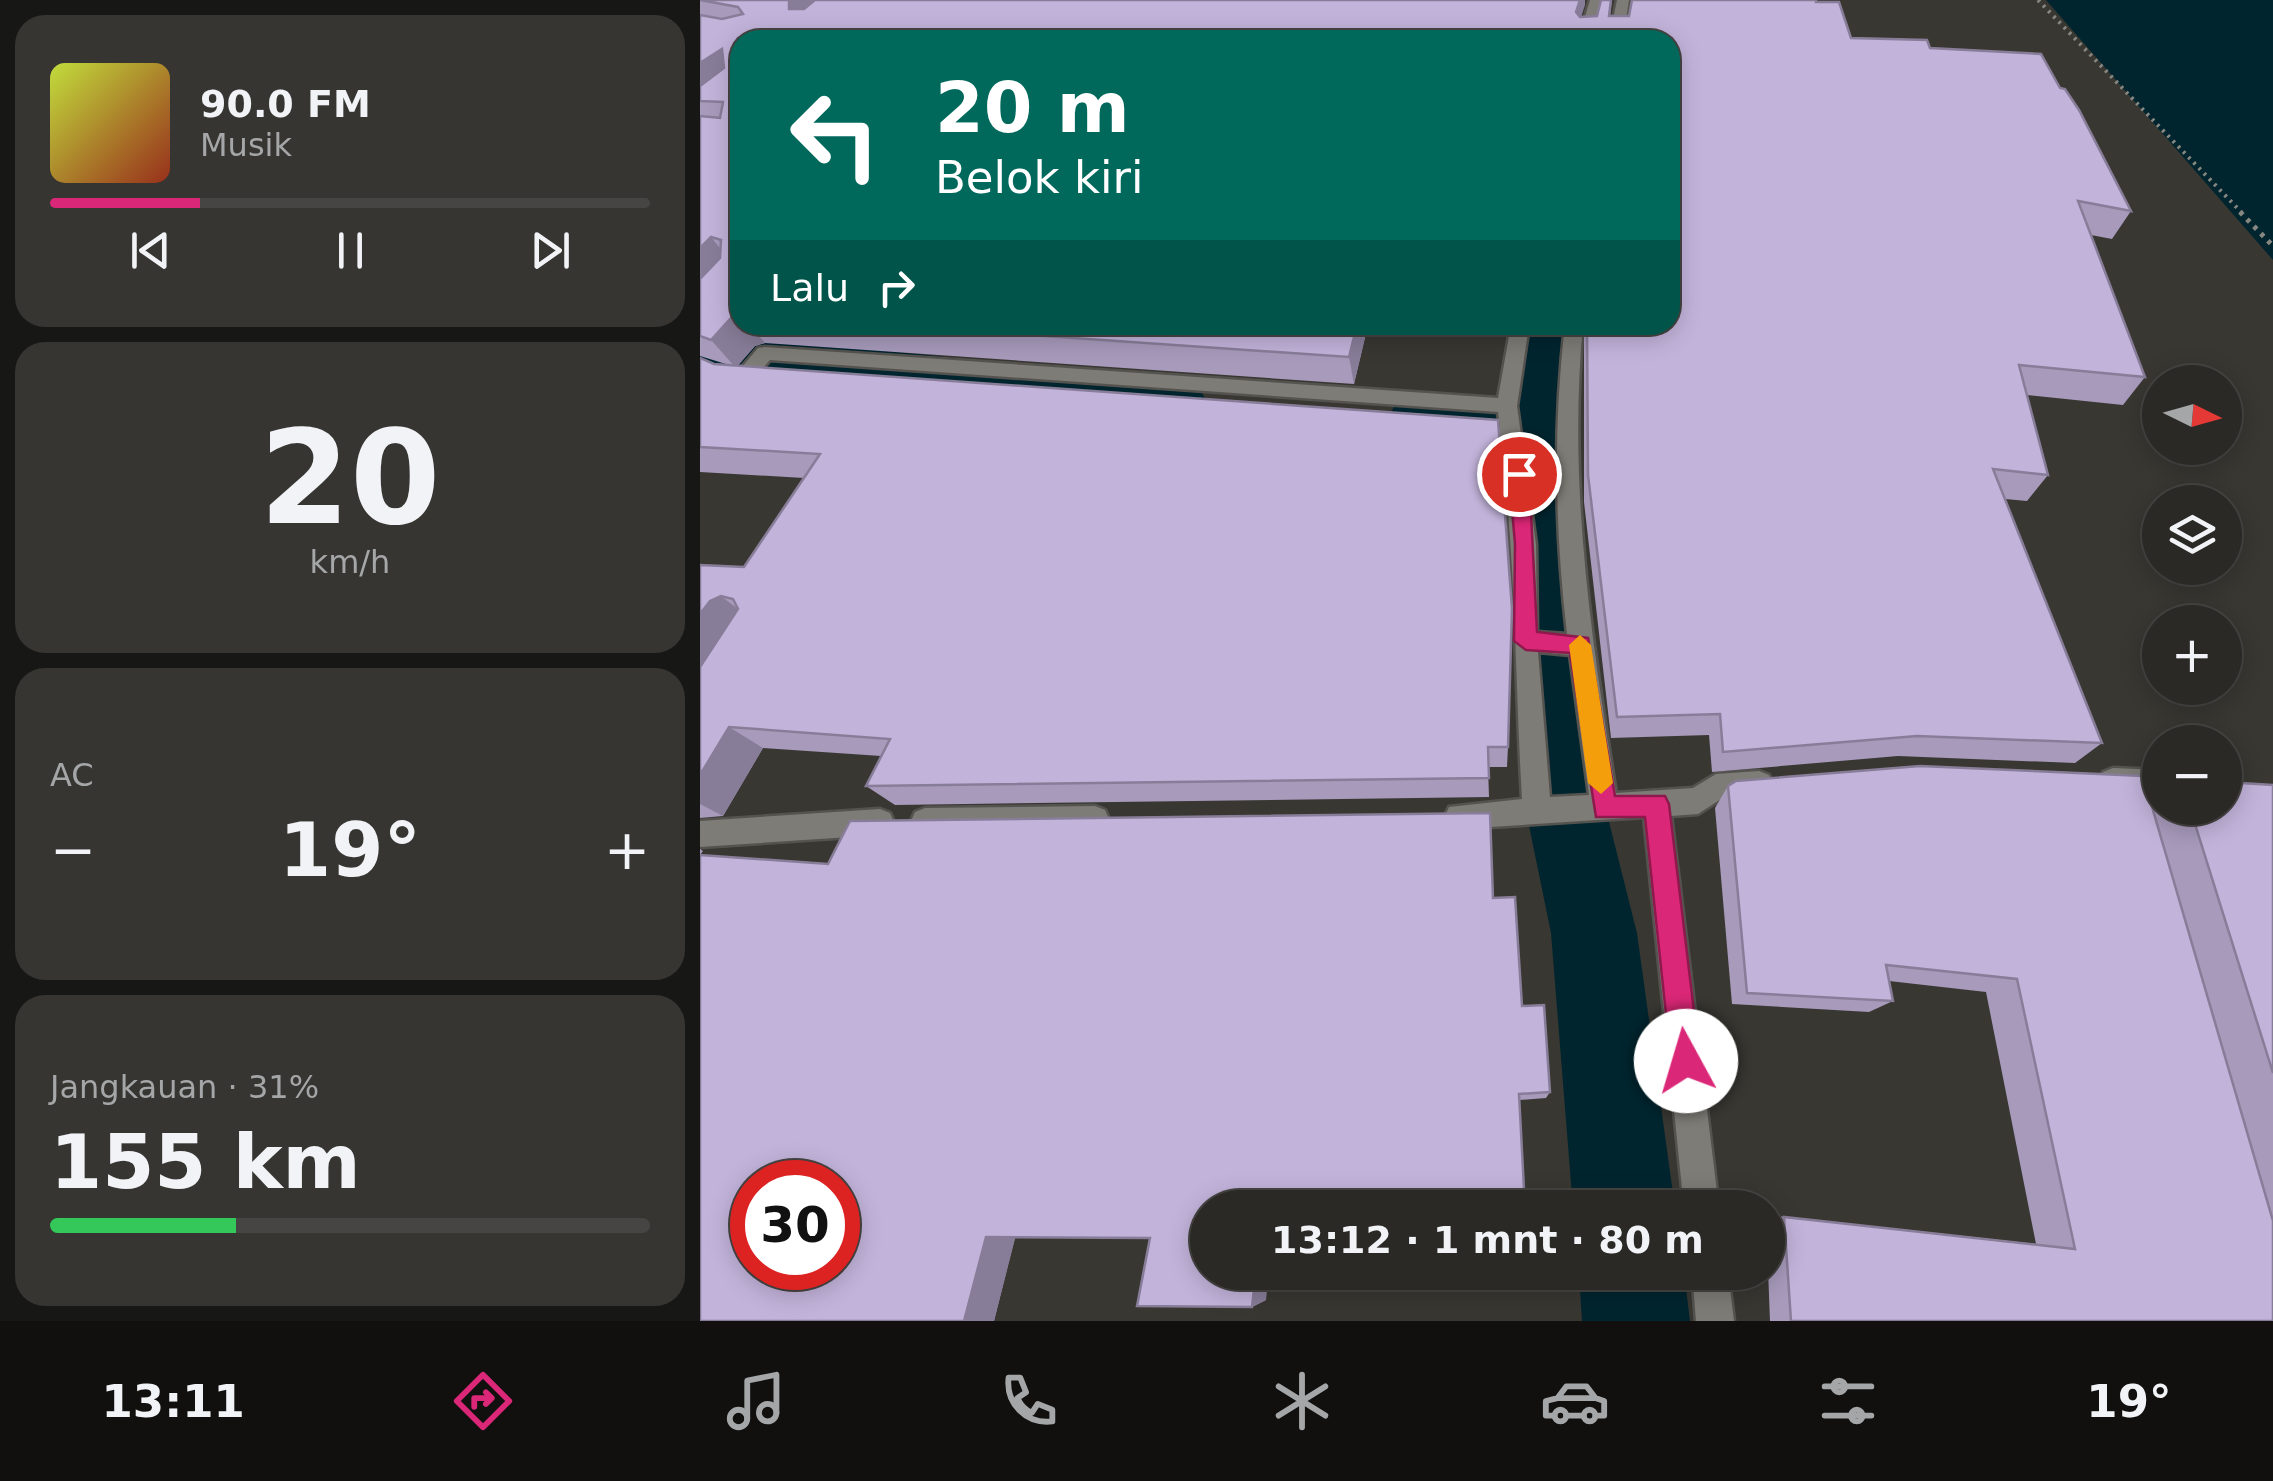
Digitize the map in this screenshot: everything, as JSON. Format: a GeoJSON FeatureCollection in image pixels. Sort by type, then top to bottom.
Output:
{"type":"FeatureCollection","features":[{"type":"Feature","properties":{"kind":"street"},"geometry":{"type":"LineString","coordinates":[[1584,0],[1596,0],[1588,30]]}},
{"type":"Feature","properties":{"kind":"street"},"geometry":{"type":"LineString","coordinates":[[1618,30],[1623,0]]}},
{"type":"Feature","properties":{"kind":"street"},"geometry":{"type":"LineString","coordinates":[[1518,335],[1507,406],[1525,544],[1526,641],[1542,813]]}},
{"type":"Feature","properties":{"kind":"street"},"geometry":{"type":"LineString","coordinates":[[1573,335],[1566,427],[1580,645],[1603,808]]}},
{"type":"Feature","properties":{"kind":"street"},"geometry":{"type":"LineString","coordinates":[[718,369],[750,382],[765,353],[1507,406]]}},
{"type":"Feature","properties":{"kind":"street"},"geometry":{"type":"LineString","coordinates":[[1437,434],[1512,434]]}},
{"type":"Feature","properties":{"kind":"street"},"geometry":{"type":"LineString","coordinates":[[1526,641],[1580,645]]}},
{"type":"Feature","properties":{"kind":"street"},"geometry":{"type":"LineString","coordinates":[[2085,780],[2142,783]]}},
{"type":"Feature","properties":{"kind":"street"},"geometry":{"type":"LineString","coordinates":[[1438,817],[1698,802],[1716,788],[1789,781]]}},
{"type":"Feature","properties":{"kind":"street"},"geometry":{"type":"LineString","coordinates":[[2122,782],[2133,820]]}},
{"type":"Feature","properties":{"kind":"street"},"geometry":{"type":"LineString","coordinates":[[1656,804],[1700,1190]]}},
{"type":"Feature","properties":{"kind":"street"},"geometry":{"type":"LineString","coordinates":[[700,834],[880,822],[1132,819]]}},
{"type":"Feature","properties":{"kind":"street"},"geometry":{"type":"LineString","coordinates":[[1712,1290],[1715,1321]]}},
{"type":"Feature","properties":{"kind":"path"},"geometry":{"type":"LineString","coordinates":[[2038,0],[2273,246]]}},
{"type":"Feature","properties":{"kind":"water"},"geometry":{"type":"Polygon","coordinates":[[[2046,0],[2273,0],[2273,260],[2046,0]]]}},
{"type":"Feature","properties":{"kind":"building"},"geometry":{"type":"Polygon","coordinates":[[[700,0],[789,0],[789,9],[804,9],[815,0],[1580,0],[1576,12],[1580,17],[1597,16],[1601,0],[1611,0],[1609,16],[1629,16],[1632,0],[1816,0],[1839,2],[1851,38],[1927,40],[1930,48],[2041,54],[2060,88],[2065,89],[2079,110],[2131,211],[2078,201],[2142,377],[2019,365],[2048,475],[1993,469],[2102,743],[1917,736],[1723,752],[1720,714],[1617,717],[1588,475],[1587,335],[1680,335],[1680,30],[730,30],[730,319],[711,340],[700,336],[700,279],[720,258],[721,240],[711,237],[700,248],[700,116],[720,118],[723,102],[700,101],[700,86],[724,68],[722,49],[700,63],[700,15],[722,19],[743,14],[738,7],[700,0]]]}},
{"type":"Feature","properties":{"kind":"building"},"geometry":{"type":"Polygon","coordinates":[[[1030,335],[1354,335],[1349,357],[1030,335]]]}},
{"type":"Feature","properties":{"kind":"building"},"geometry":{"type":"Polygon","coordinates":[[[700,358],[714,364],[1498,420],[1512,609],[1508,747],[1488,747],[1489,778],[866,786],[890,739],[729,727],[700,775],[700,667],[738,609],[733,599],[721,596],[710,601],[700,614],[700,565],[744,567],[820,454],[700,447],[700,358]]]}},
{"type":"Feature","properties":{"kind":"building"},"geometry":{"type":"Polygon","coordinates":[[[1920,766],[2142,776],[2142,825],[2157,825],[2273,1221],[2273,1321],[1791,1321],[1785,1217],[2075,1249],[2017,979],[1886,965],[1893,1001],[1747,993],[1728,786],[1736,781],[1920,766]]]}},
{"type":"Feature","properties":{"kind":"building"},"geometry":{"type":"Polygon","coordinates":[[[2242,783],[2273,785],[2273,1073],[2195,825],[2242,825],[2242,783]]]}},
{"type":"Feature","properties":{"kind":"building"},"geometry":{"type":"Polygon","coordinates":[[[1490,813],[1493,898],[1515,897],[1522,1006],[1544,1005],[1550,1092],[1519,1094],[1524,1190],[1190,1190],[1190,1290],[1254,1290],[1252,1307],[1137,1306],[1150,1238],[986,1237],[964,1321],[700,1321],[700,855],[828,864],[850,821],[1490,813]]]}},
{"type":"Feature","properties":{"kind":"waterway"},"geometry":{"type":"LineString","coordinates":[[700,334],[730,300]]}},
{"type":"Feature","properties":{"kind":"waterway"},"geometry":{"type":"LineString","coordinates":[[700,334],[720,353],[1177,400]]}},
{"type":"Feature","properties":{"kind":"waterway"},"geometry":{"type":"LineString","coordinates":[[1531,423],[1544,335]]}},
{"type":"Feature","properties":{"kind":"waterway"},"geometry":{"type":"LineString","coordinates":[[1418,417],[1531,423]]}},
{"type":"Feature","properties":{"kind":"waterway"},"geometry":{"type":"LineString","coordinates":[[1531,423],[1565,806],[1594,933],[1622,1190]]}},
{"type":"Feature","properties":{"kind":"waterway"},"geometry":{"type":"LineString","coordinates":[[1633,1290],[1636,1321]]}},
{"type":"Feature","properties":{"kind":"slow traffic"},"geometry":{"type":"LineString","coordinates":[[1580,645],[1601,783]]}},
{"type":"Feature","properties":{"kind":"route"},"geometry":{"type":"LineString","coordinates":[[1519,474],[1525,544],[1526,641],[1580,645],[1605,808],[1656,804],[1686,1061]]}}]}
